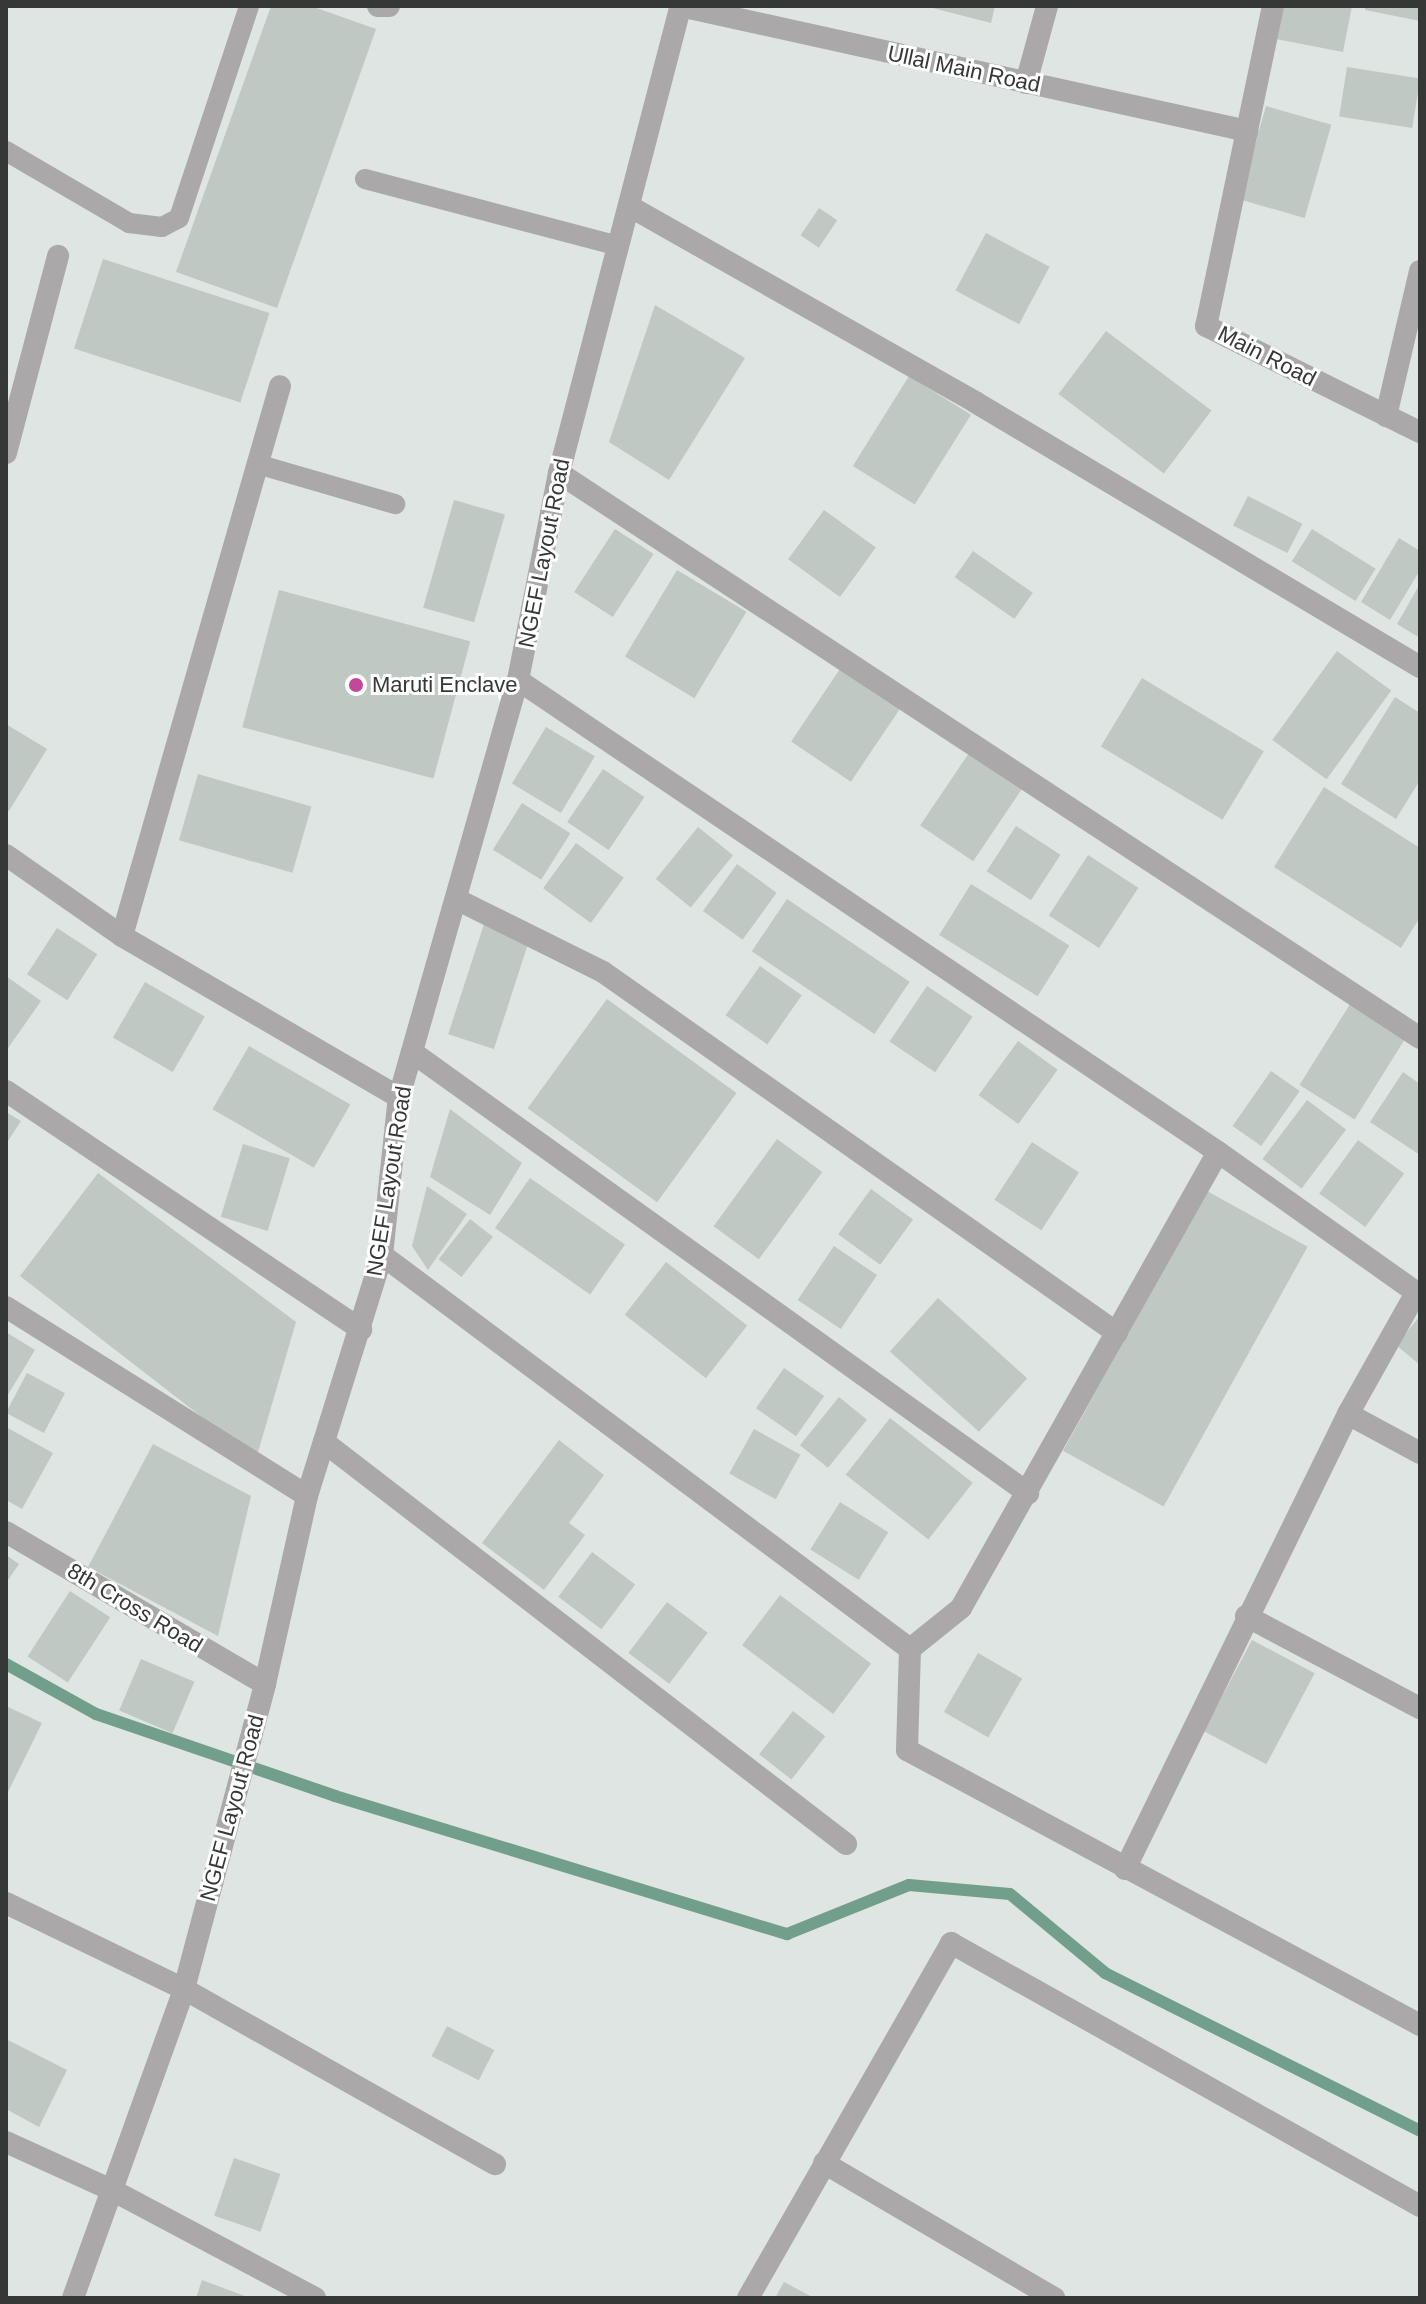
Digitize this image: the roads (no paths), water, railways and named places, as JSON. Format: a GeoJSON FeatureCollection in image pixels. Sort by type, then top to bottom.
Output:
{"type":"FeatureCollection","features":[{"type":"Feature","properties":{"kind":"street"},"geometry":{"type":"LineString","coordinates":[[378,6],[389,6]]}},
{"type":"Feature","properties":{"kind":"street","name":"Ullal Main Road"},"geometry":{"type":"LineString","coordinates":[[681,6],[1247,131]]}},
{"type":"Feature","properties":{"kind":"street","name":"NGEF Layout Road"},"geometry":{"type":"LineString","coordinates":[[73,2298],[184,1989],[265,1684],[307,1496],[382,1255],[399,1097],[518,680],[559,473],[681,6]]}},
{"type":"Feature","properties":{"kind":"street"},"geometry":{"type":"LineString","coordinates":[[1026,83],[1047,6]]}},
{"type":"Feature","properties":{"kind":"street"},"geometry":{"type":"LineString","coordinates":[[1247,131],[1273,6]]}},
{"type":"Feature","properties":{"kind":"street","name":"Main Road"},"geometry":{"type":"LineString","coordinates":[[1247,131],[1206,326],[1420,432]]}},
{"type":"Feature","properties":{"kind":"street"},"geometry":{"type":"LineString","coordinates":[[629,206],[975,402],[1420,667]]}},
{"type":"Feature","properties":{"kind":"street"},"geometry":{"type":"LineString","coordinates":[[6,453],[58,256]]}},
{"type":"Feature","properties":{"kind":"street"},"geometry":{"type":"LineString","coordinates":[[1386,416],[1420,271]]}},
{"type":"Feature","properties":{"kind":"street"},"geometry":{"type":"LineString","coordinates":[[122,936],[280,386]]}},
{"type":"Feature","properties":{"kind":"street"},"geometry":{"type":"LineString","coordinates":[[559,473],[1420,1038]]}},
{"type":"Feature","properties":{"kind":"street"},"geometry":{"type":"LineString","coordinates":[[518,680],[1218,1152],[1418,1294],[1348,1414],[1246,1616],[1125,1869]]}},
{"type":"Feature","properties":{"kind":"street"},"geometry":{"type":"LineString","coordinates":[[6,855],[122,936],[399,1097]]}},
{"type":"Feature","properties":{"kind":"street"},"geometry":{"type":"LineString","coordinates":[[456,899],[603,972],[1117,1333]]}},
{"type":"Feature","properties":{"kind":"street"},"geometry":{"type":"LineString","coordinates":[[412,1052],[1028,1493]]}},
{"type":"Feature","properties":{"kind":"street"},"geometry":{"type":"LineString","coordinates":[[6,1091],[361,1330]]}},
{"type":"Feature","properties":{"kind":"street"},"geometry":{"type":"LineString","coordinates":[[1218,1152],[961,1608],[910,1649],[907,1750],[1420,2025]]}},
{"type":"Feature","properties":{"kind":"street"},"geometry":{"type":"LineString","coordinates":[[382,1255],[910,1649]]}},
{"type":"Feature","properties":{"kind":"street"},"geometry":{"type":"LineString","coordinates":[[6,1307],[307,1496]]}},
{"type":"Feature","properties":{"kind":"street"},"geometry":{"type":"LineString","coordinates":[[1348,1414],[1420,1453]]}},
{"type":"Feature","properties":{"kind":"street"},"geometry":{"type":"LineString","coordinates":[[324,1442],[846,1844]]}},
{"type":"Feature","properties":{"kind":"street","name":"8th Cross Road"},"geometry":{"type":"LineString","coordinates":[[6,1532],[265,1684]]}},
{"type":"Feature","properties":{"kind":"street"},"geometry":{"type":"LineString","coordinates":[[1246,1616],[1420,1708]]}},
{"type":"Feature","properties":{"kind":"street"},"geometry":{"type":"LineString","coordinates":[[6,1903],[184,1989],[495,2164]]}},
{"type":"Feature","properties":{"kind":"street"},"geometry":{"type":"LineString","coordinates":[[748,2298],[951,1943],[1420,2206]]}},
{"type":"Feature","properties":{"kind":"street"},"geometry":{"type":"LineString","coordinates":[[6,2142],[112,2190],[315,2298]]}},
{"type":"Feature","properties":{"kind":"street"},"geometry":{"type":"LineString","coordinates":[[824,2163],[1054,2298]]}},
{"type":"Feature","properties":{"kind":"lane"},"geometry":{"type":"LineString","coordinates":[[6,151],[129,223],[162,227],[179,218],[249,6]]}},
{"type":"Feature","properties":{"kind":"lane"},"geometry":{"type":"LineString","coordinates":[[365,179],[618,246]]}},
{"type":"Feature","properties":{"kind":"lane"},"geometry":{"type":"LineString","coordinates":[[257,464],[395,504]]}},
{"type":"Feature","properties":{"kind":"waterway"},"geometry":{"type":"LineString","coordinates":[[6,1664],[96,1714],[335,1796],[787,1934],[909,1885],[1010,1894],[1105,1973],[1420,2131]]}},
{"type":"Feature","properties":{"kind":"place","name":"Maruti Enclave"},"geometry":{"type":"Point","coordinates":[356,685]}}]}
